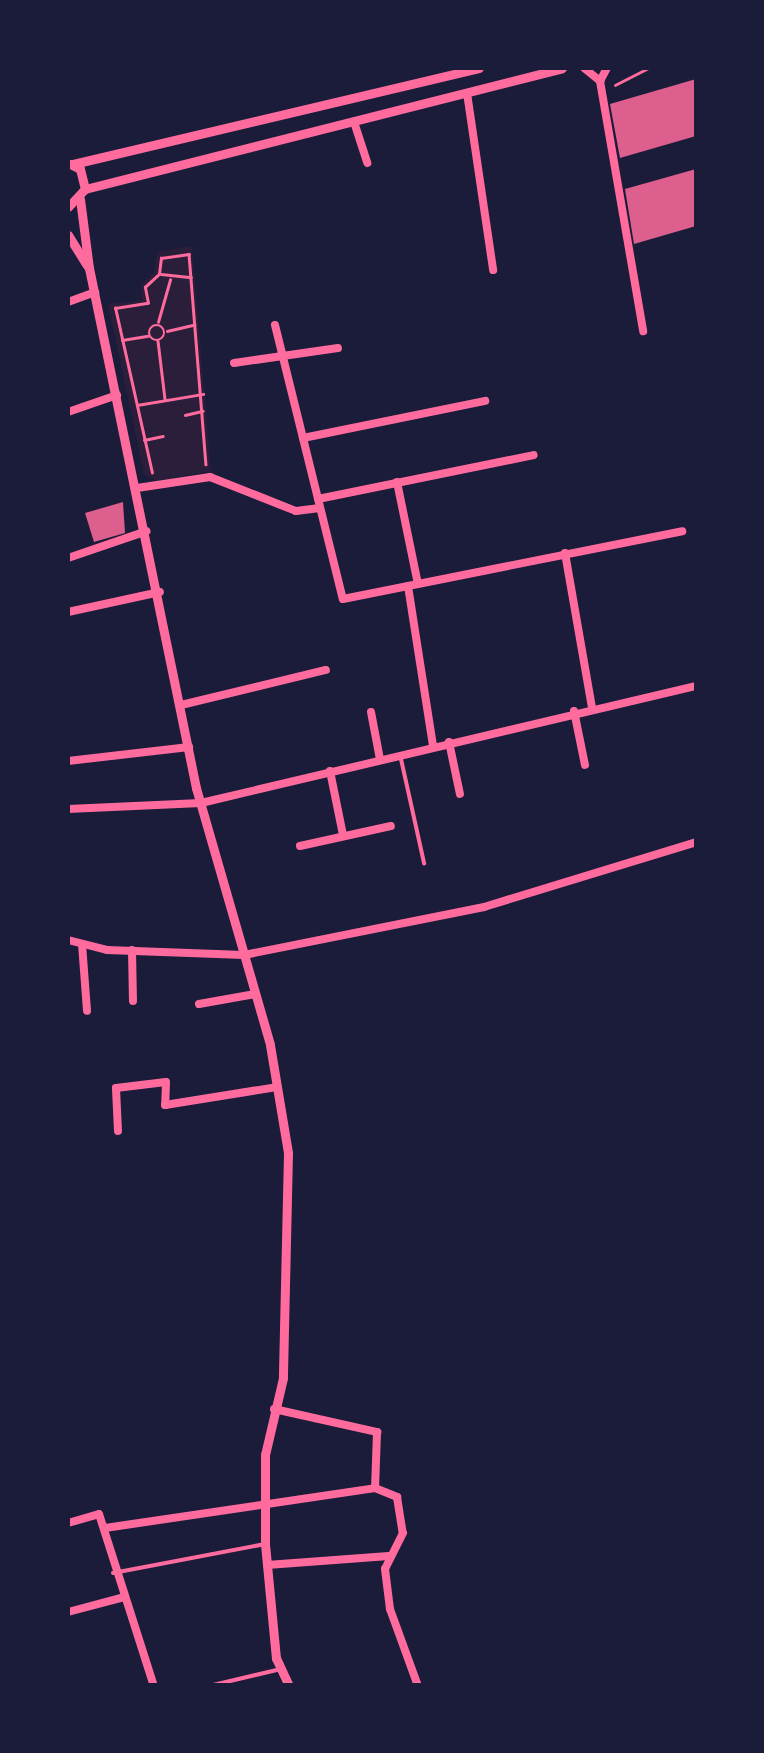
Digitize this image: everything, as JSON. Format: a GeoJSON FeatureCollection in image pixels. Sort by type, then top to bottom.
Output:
{"type":"FeatureCollection","features":[{"type":"Feature","properties":{"kind":"street"},"geometry":{"type":"LineString","coordinates":[[289,1686],[281,1669],[265,1544],[274,1409],[284,1378],[288,1153],[255,994],[201,802],[138,488],[88,268],[83,194],[70,164],[479,68]]}},
{"type":"Feature","properties":{"kind":"street"},"geometry":{"type":"LineString","coordinates":[[68,207],[112,178],[355,125],[562,68]]}},
{"type":"Feature","properties":{"kind":"street"},"geometry":{"type":"LineString","coordinates":[[584,68],[600,81]]}},
{"type":"Feature","properties":{"kind":"street"},"geometry":{"type":"LineString","coordinates":[[607,68],[600,81],[643,332]]}},
{"type":"Feature","properties":{"kind":"street"},"geometry":{"type":"LineString","coordinates":[[467,93],[493,270]]}},
{"type":"Feature","properties":{"kind":"street"},"geometry":{"type":"LineString","coordinates":[[355,125],[367,163]]}},
{"type":"Feature","properties":{"kind":"street"},"geometry":{"type":"LineString","coordinates":[[68,235],[88,268]]}},
{"type":"Feature","properties":{"kind":"street"},"geometry":{"type":"LineString","coordinates":[[68,302],[95,292]]}},
{"type":"Feature","properties":{"kind":"street"},"geometry":{"type":"LineString","coordinates":[[275,324],[343,599],[682,531]]}},
{"type":"Feature","properties":{"kind":"street"},"geometry":{"type":"LineString","coordinates":[[234,363],[338,348]]}},
{"type":"Feature","properties":{"kind":"street"},"geometry":{"type":"LineString","coordinates":[[68,412],[118,394]]}},
{"type":"Feature","properties":{"kind":"street"},"geometry":{"type":"LineString","coordinates":[[303,438],[485,401]]}},
{"type":"Feature","properties":{"kind":"street"},"geometry":{"type":"LineString","coordinates":[[138,488],[210,477],[296,511],[398,482],[534,455]]}},
{"type":"Feature","properties":{"kind":"street"},"geometry":{"type":"LineString","coordinates":[[398,482],[433,746]]}},
{"type":"Feature","properties":{"kind":"street"},"geometry":{"type":"LineString","coordinates":[[68,558],[147,532]]}},
{"type":"Feature","properties":{"kind":"street"},"geometry":{"type":"LineString","coordinates":[[565,553],[592,707]]}},
{"type":"Feature","properties":{"kind":"street"},"geometry":{"type":"LineString","coordinates":[[68,612],[160,592]]}},
{"type":"Feature","properties":{"kind":"street"},"geometry":{"type":"LineString","coordinates":[[181,705],[326,670]]}},
{"type":"Feature","properties":{"kind":"street"},"geometry":{"type":"LineString","coordinates":[[68,809],[201,802],[592,707],[696,686]]}},
{"type":"Feature","properties":{"kind":"street"},"geometry":{"type":"LineString","coordinates":[[371,712],[380,759]]}},
{"type":"Feature","properties":{"kind":"street"},"geometry":{"type":"LineString","coordinates":[[574,712],[585,764]]}},
{"type":"Feature","properties":{"kind":"street"},"geometry":{"type":"LineString","coordinates":[[448,742],[460,794]]}},
{"type":"Feature","properties":{"kind":"street"},"geometry":{"type":"LineString","coordinates":[[68,761],[189,747]]}},
{"type":"Feature","properties":{"kind":"street"},"geometry":{"type":"LineString","coordinates":[[330,771],[343,835]]}},
{"type":"Feature","properties":{"kind":"street"},"geometry":{"type":"LineString","coordinates":[[300,846],[391,826]]}},
{"type":"Feature","properties":{"kind":"street"},"geometry":{"type":"LineString","coordinates":[[68,940],[132,950],[244,955],[484,907],[696,842]]}},
{"type":"Feature","properties":{"kind":"street"},"geometry":{"type":"LineString","coordinates":[[82,944],[87,1011]]}},
{"type":"Feature","properties":{"kind":"street"},"geometry":{"type":"LineString","coordinates":[[132,950],[132,1000]]}},
{"type":"Feature","properties":{"kind":"street"},"geometry":{"type":"LineString","coordinates":[[198,1004],[255,994]]}},
{"type":"Feature","properties":{"kind":"street"},"geometry":{"type":"LineString","coordinates":[[118,1131],[116,1088],[166,1082],[165,1105],[277,1087]]}},
{"type":"Feature","properties":{"kind":"street"},"geometry":{"type":"LineString","coordinates":[[274,1409],[377,1432],[376,1488]]}},
{"type":"Feature","properties":{"kind":"street"},"geometry":{"type":"LineString","coordinates":[[105,1528],[376,1488],[397,1497],[403,1533],[389,1556],[390,1609],[418,1686]]}},
{"type":"Feature","properties":{"kind":"street"},"geometry":{"type":"LineString","coordinates":[[68,1523],[99,1514],[121,1598],[154,1683]]}},
{"type":"Feature","properties":{"kind":"street"},"geometry":{"type":"LineString","coordinates":[[267,1564],[389,1556]]}},
{"type":"Feature","properties":{"kind":"street"},"geometry":{"type":"LineString","coordinates":[[68,1612],[121,1598]]}},
{"type":"Feature","properties":{"kind":"lane"},"geometry":{"type":"LineString","coordinates":[[400,754],[424,863]]}},
{"type":"Feature","properties":{"kind":"lane"},"geometry":{"type":"LineString","coordinates":[[114,1574],[265,1544]]}},
{"type":"Feature","properties":{"kind":"lane"},"geometry":{"type":"LineString","coordinates":[[209,1686],[281,1669]]}},
{"type":"Feature","properties":{"kind":"lane"},"geometry":{"type":"LineString","coordinates":[[141,1686],[154,1683]]}},
{"type":"Feature","properties":{"kind":"path"},"geometry":{"type":"LineString","coordinates":[[615,85],[630,70],[649,68]]}},
{"type":"Feature","properties":{"kind":"path"},"geometry":{"type":"LineString","coordinates":[[154,476],[115,308],[148,303],[145,287],[159,274],[161,258],[189,254],[204,394],[206,467]]}},
{"type":"Feature","properties":{"kind":"path"},"geometry":{"type":"LineString","coordinates":[[159,274],[170,280],[192,276]]}},
{"type":"Feature","properties":{"kind":"path"},"geometry":{"type":"LineString","coordinates":[[150,336],[158,324],[170,280]]}},
{"type":"Feature","properties":{"kind":"path"},"geometry":{"type":"LineString","coordinates":[[158,324],[166,331]]}},
{"type":"Feature","properties":{"kind":"path"},"geometry":{"type":"LineString","coordinates":[[165,400],[158,341],[166,331],[196,325]]}},
{"type":"Feature","properties":{"kind":"path"},"geometry":{"type":"LineString","coordinates":[[122,340],[150,336],[158,341]]}},
{"type":"Feature","properties":{"kind":"path"},"geometry":{"type":"LineString","coordinates":[[136,406],[204,394]]}},
{"type":"Feature","properties":{"kind":"path"},"geometry":{"type":"LineString","coordinates":[[185,415],[205,411]]}},
{"type":"Feature","properties":{"kind":"path"},"geometry":{"type":"LineString","coordinates":[[143,440],[163,436]]}},
{"type":"Feature","properties":{"kind":"shaded area"},"geometry":{"type":"Polygon","coordinates":[[[192,246],[211,471],[156,481],[144,474],[108,304],[142,300],[141,285],[154,272],[157,252],[192,246]]]}},
{"type":"Feature","properties":{"kind":"building"},"geometry":{"type":"Polygon","coordinates":[[[696,79],[696,136],[620,158],[610,104],[696,79]]]}},
{"type":"Feature","properties":{"kind":"building"},"geometry":{"type":"Polygon","coordinates":[[[696,169],[696,226],[634,244],[625,189],[696,169]]]}},
{"type":"Feature","properties":{"kind":"building"},"geometry":{"type":"Polygon","coordinates":[[[123,502],[125,533],[94,542],[85,513],[123,502]]]}}]}
